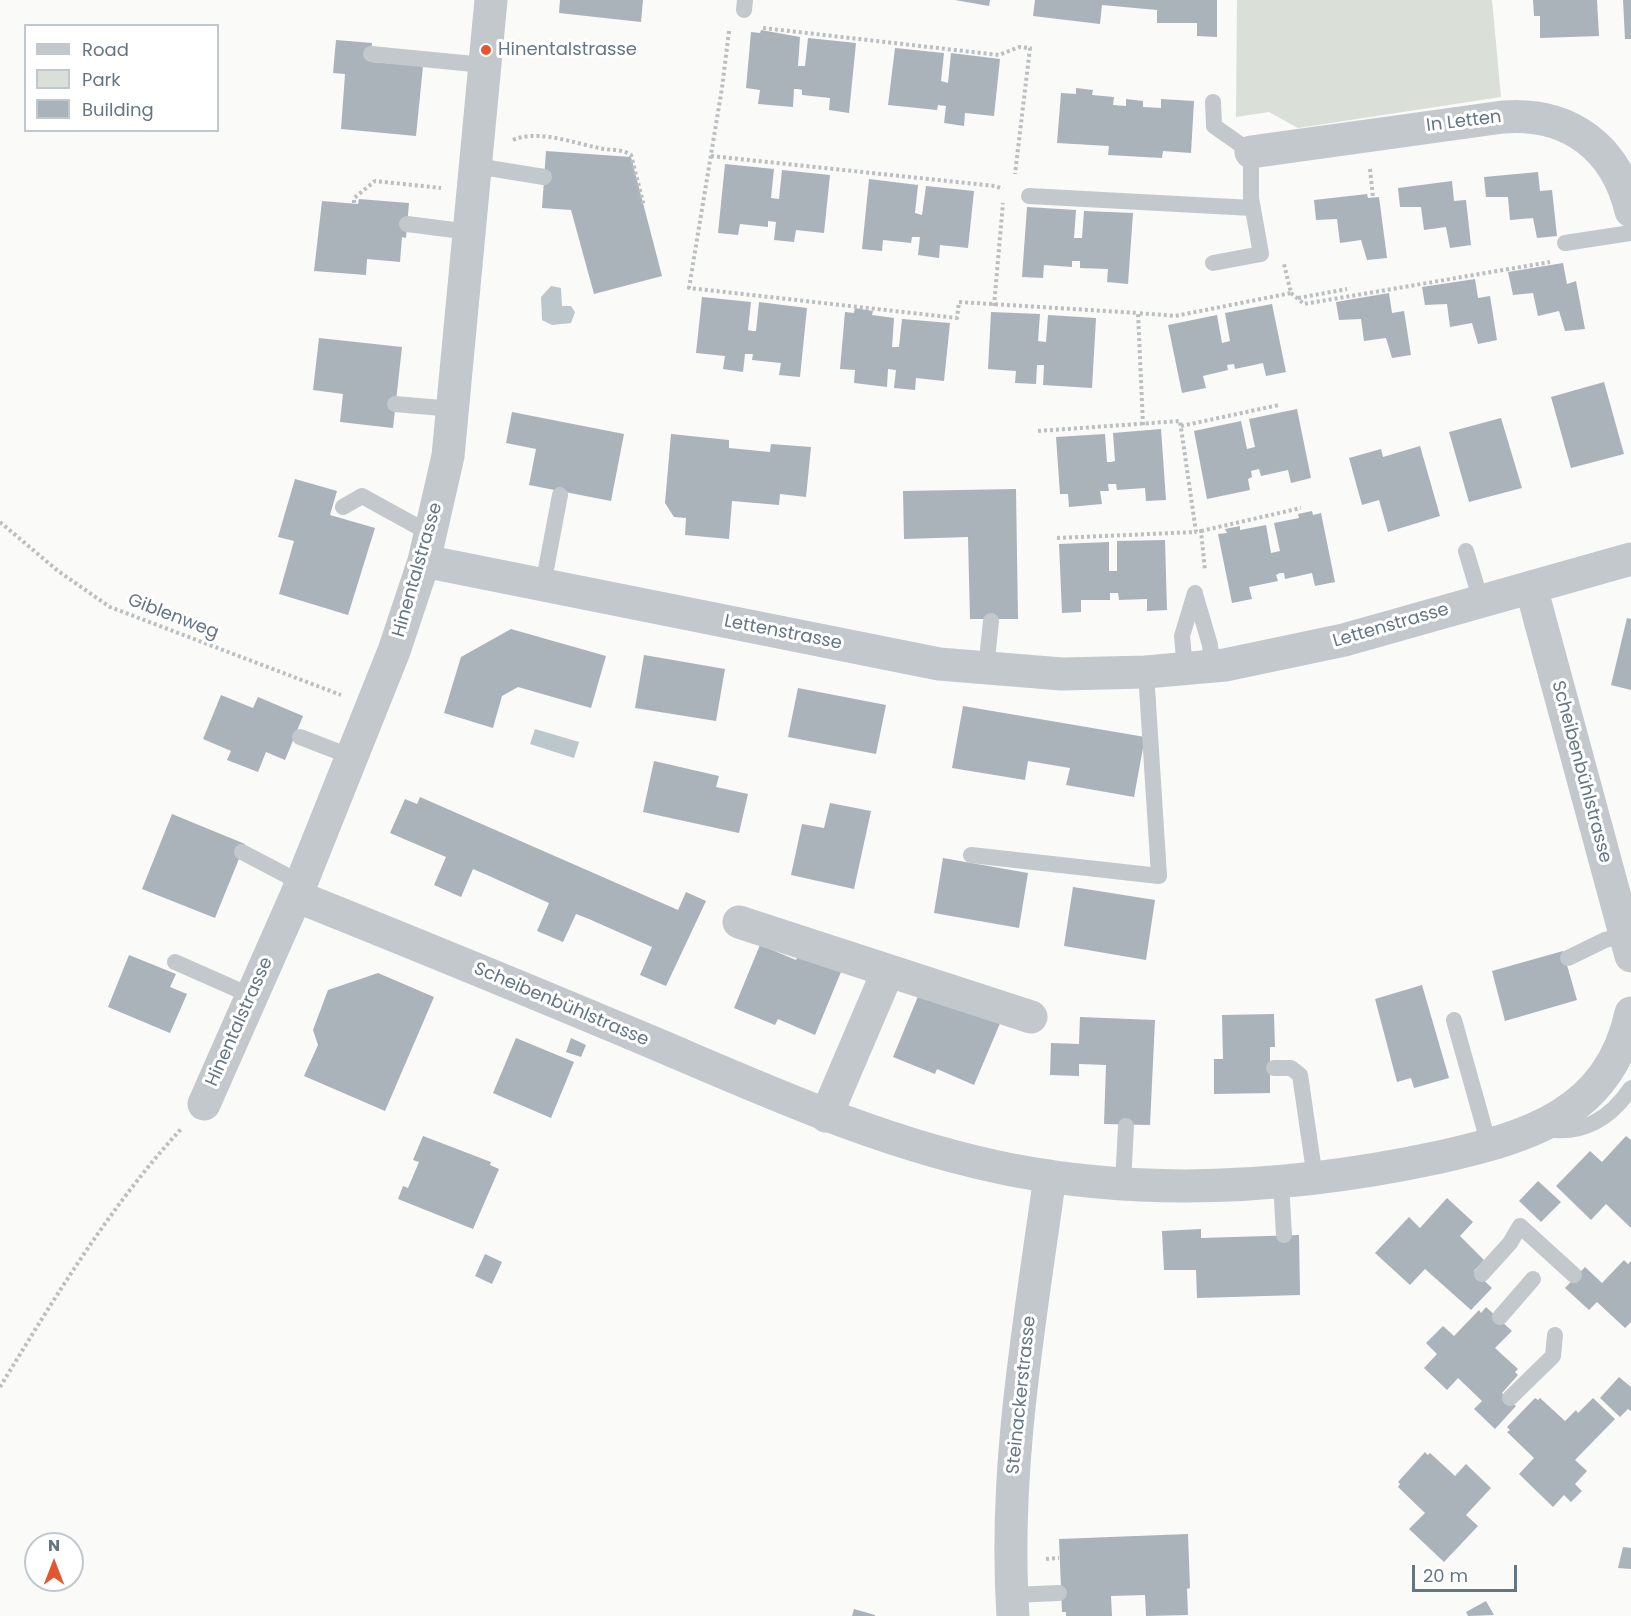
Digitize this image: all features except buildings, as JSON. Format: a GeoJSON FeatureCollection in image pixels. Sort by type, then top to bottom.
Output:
{"type":"FeatureCollection","features":[{"type":"Feature","properties":{"kind":"street","name":"Hinentalstrasse"},"geometry":{"type":"LineString","coordinates":[[204,1104],[298,889],[352,757],[394,651],[427,548],[448,456],[491,0]]}},
{"type":"Feature","properties":{"kind":"street","name":"In Letten"},"geometry":{"type":"LineString","coordinates":[[1251,152],[1503,117],[1538,117],[1568,127],[1599,149],[1616,170],[1631,211]]}},
{"type":"Feature","properties":{"kind":"street","name":"Lettenstrasse"},"geometry":{"type":"LineString","coordinates":[[427,548],[543,585],[896,656],[986,669],[1062,674],[1199,668],[1344,640],[1631,559]]}},
{"type":"Feature","properties":{"kind":"street","name":"Scheibenbühlstrasse"},"geometry":{"type":"LineString","coordinates":[[1531,587],[1628,945]]}},
{"type":"Feature","properties":{"kind":"street","name":"Scheibenbühlstrasse"},"geometry":{"type":"LineString","coordinates":[[298,889],[826,1116],[930,1150],[1050,1176],[1123,1183],[1197,1185],[1281,1182],[1316,1178],[1401,1166],[1489,1144],[1540,1128],[1576,1106],[1602,1077],[1621,1044],[1631,1013]]}},
{"type":"Feature","properties":{"kind":"street"},"geometry":{"type":"LineString","coordinates":[[739,922],[1030,1017]]}},
{"type":"Feature","properties":{"kind":"street"},"geometry":{"type":"LineString","coordinates":[[826,1116],[888,971]]}},
{"type":"Feature","properties":{"kind":"street","name":"Steinackerstrasse"},"geometry":{"type":"LineString","coordinates":[[1012,1606],[1013,1476],[1018,1413],[1050,1176]]}},
{"type":"Feature","properties":{"kind":"lane"},"geometry":{"type":"LineString","coordinates":[[371,54],[484,65]]}},
{"type":"Feature","properties":{"kind":"lane"},"geometry":{"type":"LineString","coordinates":[[1213,102],[1214,126],[1251,152],[1252,208],[1261,254],[1213,263]]}},
{"type":"Feature","properties":{"kind":"lane"},"geometry":{"type":"LineString","coordinates":[[476,166],[544,177]]}},
{"type":"Feature","properties":{"kind":"lane"},"geometry":{"type":"LineString","coordinates":[[1029,196],[1252,208]]}},
{"type":"Feature","properties":{"kind":"lane"},"geometry":{"type":"LineString","coordinates":[[407,225],[470,232]]}},
{"type":"Feature","properties":{"kind":"lane"},"geometry":{"type":"LineString","coordinates":[[1565,243],[1631,233]]}},
{"type":"Feature","properties":{"kind":"lane"},"geometry":{"type":"LineString","coordinates":[[395,404],[453,410]]}},
{"type":"Feature","properties":{"kind":"lane"},"geometry":{"type":"LineString","coordinates":[[543,585],[560,495]]}},
{"type":"Feature","properties":{"kind":"lane"},"geometry":{"type":"LineString","coordinates":[[343,507],[362,496],[427,548]]}},
{"type":"Feature","properties":{"kind":"lane"},"geometry":{"type":"LineString","coordinates":[[1466,551],[1481,601]]}},
{"type":"Feature","properties":{"kind":"lane"},"geometry":{"type":"LineString","coordinates":[[986,669],[991,621]]}},
{"type":"Feature","properties":{"kind":"lane"},"geometry":{"type":"LineString","coordinates":[[971,855],[1159,876],[1146,672]]}},
{"type":"Feature","properties":{"kind":"lane"},"geometry":{"type":"LineString","coordinates":[[300,737],[352,757]]}},
{"type":"Feature","properties":{"kind":"lane"},"geometry":{"type":"LineString","coordinates":[[242,852],[298,889]]}},
{"type":"Feature","properties":{"kind":"lane"},"geometry":{"type":"LineString","coordinates":[[1569,958],[1605,940],[1628,945]]}},
{"type":"Feature","properties":{"kind":"lane"},"geometry":{"type":"LineString","coordinates":[[175,962],[252,996]]}},
{"type":"Feature","properties":{"kind":"lane"},"geometry":{"type":"LineString","coordinates":[[1454,1020],[1489,1144]]}},
{"type":"Feature","properties":{"kind":"lane"},"geometry":{"type":"LineString","coordinates":[[1274,1068],[1291,1068],[1300,1075],[1316,1178]]}},
{"type":"Feature","properties":{"kind":"lane"},"geometry":{"type":"LineString","coordinates":[[1540,1128],[1574,1130],[1594,1124],[1613,1111],[1631,1089]]}},
{"type":"Feature","properties":{"kind":"lane"},"geometry":{"type":"LineString","coordinates":[[1123,1183],[1126,1126]]}},
{"type":"Feature","properties":{"kind":"lane"},"geometry":{"type":"LineString","coordinates":[[1281,1182],[1284,1235]]}},
{"type":"Feature","properties":{"kind":"lane"},"geometry":{"type":"LineString","coordinates":[[1482,1274],[1510,1244],[1520,1226],[1574,1275]]}},
{"type":"Feature","properties":{"kind":"lane"},"geometry":{"type":"LineString","coordinates":[[1500,1317],[1533,1280]]}},
{"type":"Feature","properties":{"kind":"lane"},"geometry":{"type":"LineString","coordinates":[[1510,1398],[1553,1356],[1555,1335]]}},
{"type":"Feature","properties":{"kind":"lane"},"geometry":{"type":"LineString","coordinates":[[1012,1606],[1059,1593]]}},
{"type":"Feature","properties":{"kind":"path"},"geometry":{"type":"LineString","coordinates":[[729,24],[711,156],[689,288],[957,318],[959,302],[1175,316],[1291,293]]}},
{"type":"Feature","properties":{"kind":"path"},"geometry":{"type":"LineString","coordinates":[[765,28],[999,55],[1019,46],[1030,48],[1014,182]]}},
{"type":"Feature","properties":{"kind":"path"},"geometry":{"type":"LineString","coordinates":[[508,142],[517,138],[548,137],[599,148],[623,150],[631,155],[646,206],[644,206]]}},
{"type":"Feature","properties":{"kind":"path"},"geometry":{"type":"LineString","coordinates":[[711,156],[1003,190],[1010,188]]}},
{"type":"Feature","properties":{"kind":"path"},"geometry":{"type":"LineString","coordinates":[[354,203],[354,198],[375,181],[445,188]]}},
{"type":"Feature","properties":{"kind":"path"},"geometry":{"type":"LineString","coordinates":[[994,306],[1002,208]]}},
{"type":"Feature","properties":{"kind":"path"},"geometry":{"type":"LineString","coordinates":[[1261,254],[1281,250],[1291,293],[1304,304],[1558,261]]}},
{"type":"Feature","properties":{"kind":"path"},"geometry":{"type":"LineString","coordinates":[[1297,298],[1347,289]]}},
{"type":"Feature","properties":{"kind":"path"},"geometry":{"type":"LineString","coordinates":[[1138,314],[1143,424]]}},
{"type":"Feature","properties":{"kind":"path"},"geometry":{"type":"LineString","coordinates":[[1181,426],[1279,405]]}},
{"type":"Feature","properties":{"kind":"path"},"geometry":{"type":"LineString","coordinates":[[1038,431],[1180,421],[1197,530]]}},
{"type":"Feature","properties":{"kind":"path"},"geometry":{"type":"LineString","coordinates":[[1057,538],[1197,530],[1301,508]]}},
{"type":"Feature","properties":{"kind":"path","name":"Giblenweg"},"geometry":{"type":"LineString","coordinates":[[0,522],[58,571],[110,607],[346,697]]}},
{"type":"Feature","properties":{"kind":"path"},"geometry":{"type":"LineString","coordinates":[[0,1387],[62,1285],[142,1171],[204,1104]]}},
{"type":"Feature","properties":{"kind":"path"},"geometry":{"type":"LineString","coordinates":[[1044,1559],[1059,1558]]}},
{"type":"Feature","properties":{"kind":"green space"},"geometry":{"type":"Polygon","coordinates":[[[1237,0],[1492,0],[1501,97],[1298,128],[1269,112],[1236,117],[1237,0]]]}},
{"type":"Feature","properties":{"kind":"shaded area"},"geometry":{"type":"Polygon","coordinates":[[[551,286],[561,288],[562,306],[571,306],[575,312],[571,323],[552,325],[542,320],[541,297],[551,286]]]}},
{"type":"Feature","properties":{"kind":"shaded area"},"geometry":{"type":"Polygon","coordinates":[[[535,729],[579,742],[574,758],[530,744],[535,729]]]}},
{"type":"Feature","properties":{"kind":"place","name":"Hinentalstrasse"},"geometry":{"type":"Point","coordinates":[486,50]}}]}
